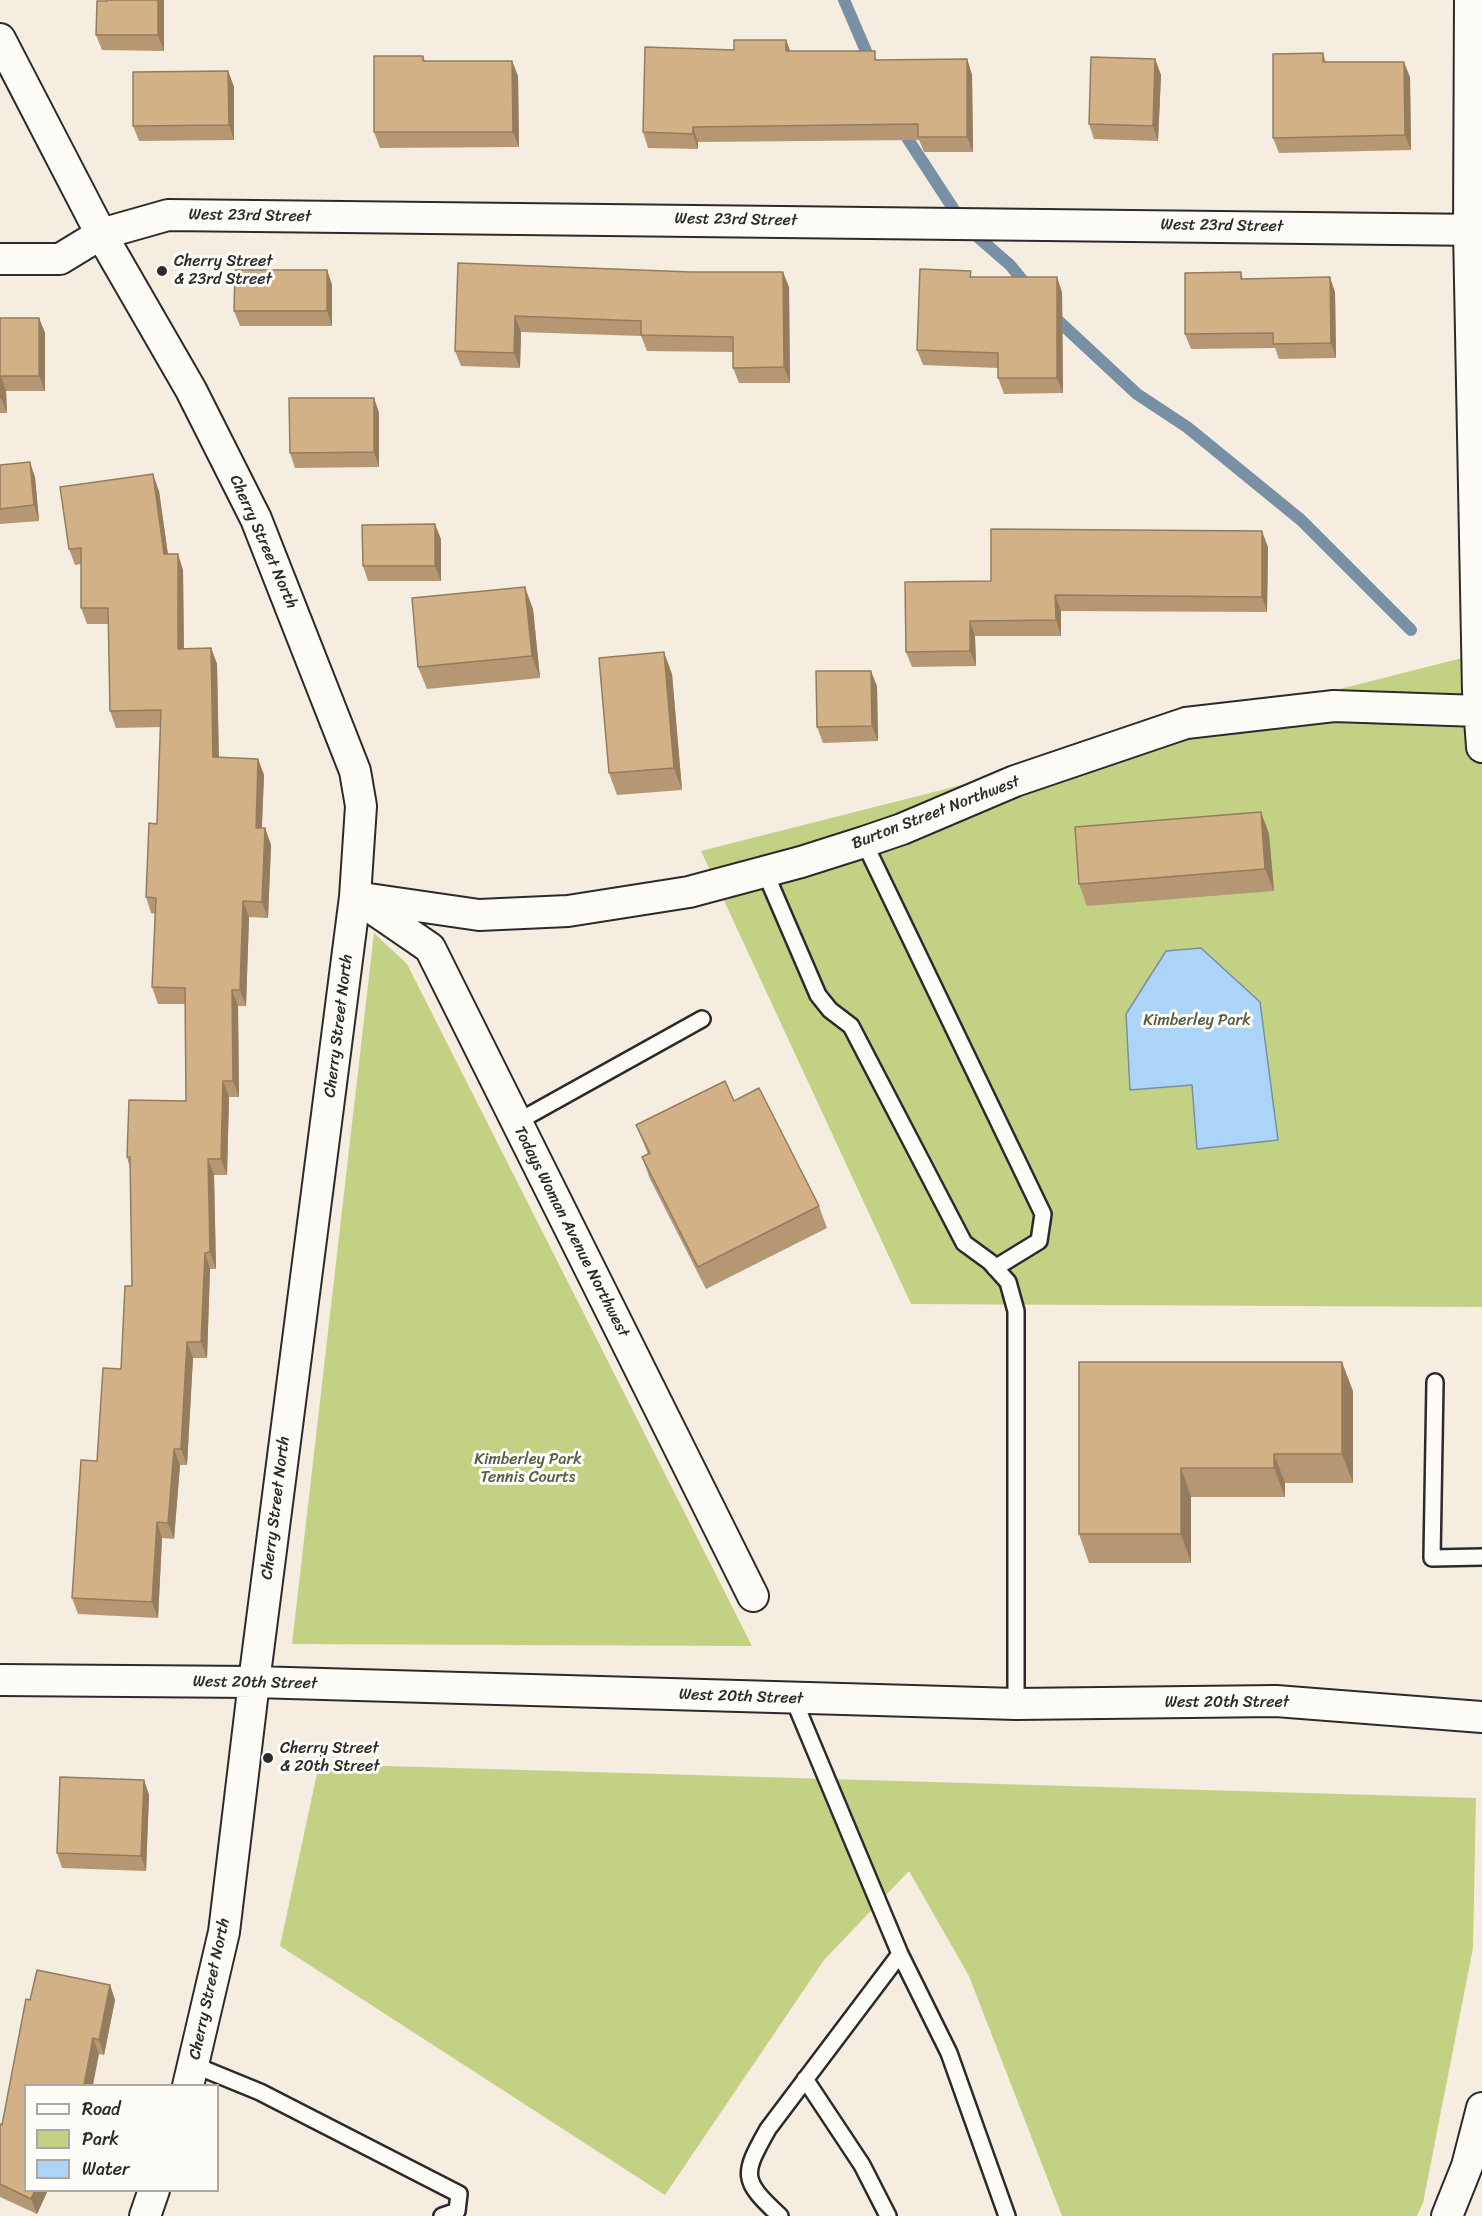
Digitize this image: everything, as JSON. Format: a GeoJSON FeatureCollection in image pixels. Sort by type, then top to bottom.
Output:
{"type":"FeatureCollection","features":[{"type":"Feature","properties":{"kind":"street"},"geometry":{"type":"LineString","coordinates":[[1470,0],[1475,230],[1479,711],[1482,747]]}},
{"type":"Feature","properties":{"kind":"street","name":"Cherry Street North"},"geometry":{"type":"LineString","coordinates":[[0,39],[101,234],[191,390],[256,519],[337,720],[355,771],[361,806],[355,897],[224,1932],[191,2075]]}},
{"type":"Feature","properties":{"kind":"street","name":"West 23rd Street"},"geometry":{"type":"LineString","coordinates":[[0,259],[60,259],[101,234],[168,215],[1475,230]]}},
{"type":"Feature","properties":{"kind":"street","name":"Burton Street Northwest"},"geometry":{"type":"LineString","coordinates":[[355,897],[478,915],[568,911],[689,892],[864,842],[902,829],[1015,781],[1186,723],[1334,706],[1479,711]]}},
{"type":"Feature","properties":{"kind":"street","name":"Todays Woman Avenue Northwest"},"geometry":{"type":"LineString","coordinates":[[355,897],[430,948],[753,1596]]}},
{"type":"Feature","properties":{"kind":"street","name":"West 20th Street"},"geometry":{"type":"LineString","coordinates":[[0,1680],[254,1682],[1016,1704],[1276,1701],[1482,1717]]}},
{"type":"Feature","properties":{"kind":"street"},"geometry":{"type":"LineString","coordinates":[[1447,2216],[1467,2166],[1482,2108]]}},
{"type":"Feature","properties":{"kind":"street"},"geometry":{"type":"LineString","coordinates":[[145,2216],[153,2192]]}},
{"type":"Feature","properties":{"kind":"lane"},"geometry":{"type":"LineString","coordinates":[[864,842],[1043,1214],[1039,1241],[995,1268]]}},
{"type":"Feature","properties":{"kind":"lane"},"geometry":{"type":"LineString","coordinates":[[765,872],[818,995],[830,1010],[851,1026],[964,1243],[995,1268],[1008,1282],[1016,1311],[1016,1704]]}},
{"type":"Feature","properties":{"kind":"lane"},"geometry":{"type":"LineString","coordinates":[[516,1122],[702,1019]]}},
{"type":"Feature","properties":{"kind":"lane"},"geometry":{"type":"LineString","coordinates":[[1436,1382],[1432,1558],[1482,1557]]}},
{"type":"Feature","properties":{"kind":"lane"},"geometry":{"type":"LineString","coordinates":[[793,1698],[900,1954],[950,2053],[1007,2216]]}},
{"type":"Feature","properties":{"kind":"lane"},"geometry":{"type":"LineString","coordinates":[[780,2216],[755,2193],[748,2167],[768,2129],[900,1954]]}},
{"type":"Feature","properties":{"kind":"lane"},"geometry":{"type":"LineString","coordinates":[[191,2075],[260,2092],[459,2194],[457,2211],[442,2216]]}},
{"type":"Feature","properties":{"kind":"lane"},"geometry":{"type":"LineString","coordinates":[[805,2079],[862,2164],[888,2216]]}},
{"type":"Feature","properties":{"kind":"green space","name":"Kimberley Park"},"geometry":{"type":"Polygon","coordinates":[[[1482,506],[1482,1307],[911,1304],[701,851],[1478,654],[1482,506]]]}},
{"type":"Feature","properties":{"kind":"green space","name":"Kimberley Park Tennis Courts"},"geometry":{"type":"Polygon","coordinates":[[[374,933],[407,964],[752,1646],[292,1644],[374,933]]]}},
{"type":"Feature","properties":{"kind":"green space"},"geometry":{"type":"Polygon","coordinates":[[[319,1764],[1476,1798],[1473,1948],[1423,2203],[1417,2216],[1062,2216],[969,1976],[909,1871],[824,1960],[665,2195],[280,1946],[319,1764]]]}},
{"type":"Feature","properties":{"kind":"water"},"geometry":{"type":"Polygon","coordinates":[[[1201,948],[1260,1002],[1278,1140],[1197,1149],[1192,1085],[1130,1090],[1126,1014],[1166,951],[1201,948]]]}},
{"type":"Feature","properties":{"kind":"building"},"geometry":{"type":"Polygon","coordinates":[[[158,0],[158,35],[96,35],[97,1],[158,0]]]}},
{"type":"Feature","properties":{"kind":"building"},"geometry":{"type":"Polygon","coordinates":[[[734,40],[786,40],[786,51],[875,51],[875,60],[967,59],[967,137],[918,137],[918,124],[693,127],[693,134],[643,132],[645,47],[734,50],[734,40]]]}},
{"type":"Feature","properties":{"kind":"building"},"geometry":{"type":"Polygon","coordinates":[[[1323,53],[1323,62],[1404,62],[1405,135],[1273,138],[1273,54],[1323,53]]]}},
{"type":"Feature","properties":{"kind":"building"},"geometry":{"type":"Polygon","coordinates":[[[374,56],[423,56],[423,61],[512,61],[513,132],[374,132],[374,56]]]}},
{"type":"Feature","properties":{"kind":"building"},"geometry":{"type":"Polygon","coordinates":[[[1091,57],[1155,59],[1153,126],[1089,124],[1091,57]]]}},
{"type":"Feature","properties":{"kind":"building"},"geometry":{"type":"Polygon","coordinates":[[[228,71],[229,125],[133,126],[133,72],[228,71]]]}},
{"type":"Feature","properties":{"kind":"building"},"geometry":{"type":"Polygon","coordinates":[[[458,263],[691,272],[783,272],[784,367],[733,368],[733,337],[641,335],[641,321],[515,316],[514,353],[455,351],[458,263]]]}},
{"type":"Feature","properties":{"kind":"building"},"geometry":{"type":"Polygon","coordinates":[[[920,269],[971,271],[970,277],[1057,277],[1057,378],[998,378],[998,353],[917,350],[920,269]]]}},
{"type":"Feature","properties":{"kind":"building"},"geometry":{"type":"Polygon","coordinates":[[[235,270],[327,270],[327,311],[234,311],[235,270]]]}},
{"type":"Feature","properties":{"kind":"building"},"geometry":{"type":"Polygon","coordinates":[[[1241,272],[1241,279],[1330,277],[1331,343],[1273,344],[1273,333],[1185,334],[1185,273],[1241,272]]]}},
{"type":"Feature","properties":{"kind":"building"},"geometry":{"type":"Polygon","coordinates":[[[0,318],[39,318],[39,376],[1,376],[1,398],[0,398],[0,318]]]}},
{"type":"Feature","properties":{"kind":"building"},"geometry":{"type":"Polygon","coordinates":[[[289,398],[374,398],[374,452],[290,453],[289,398]]]}},
{"type":"Feature","properties":{"kind":"building"},"geometry":{"type":"Polygon","coordinates":[[[30,462],[34,505],[0,509],[0,465],[30,462]]]}},
{"type":"Feature","properties":{"kind":"building"},"geometry":{"type":"Polygon","coordinates":[[[153,474],[164,554],[178,554],[178,649],[211,648],[213,757],[258,759],[256,828],[265,828],[262,902],[243,901],[240,990],[232,990],[233,1081],[223,1081],[221,1159],[208,1159],[210,1252],[205,1253],[201,1342],[187,1342],[181,1449],[174,1449],[168,1523],[157,1522],[152,1602],[72,1598],[81,1460],[97,1461],[103,1368],[121,1369],[125,1286],[132,1286],[130,1157],[127,1157],[129,1100],[186,1101],[185,988],[152,987],[156,898],[146,897],[149,823],[157,824],[161,710],[110,711],[108,608],[81,608],[81,548],[69,549],[60,487],[153,474]]]}},
{"type":"Feature","properties":{"kind":"building"},"geometry":{"type":"Polygon","coordinates":[[[435,524],[435,566],[363,566],[362,525],[435,524]]]}},
{"type":"Feature","properties":{"kind":"building"},"geometry":{"type":"Polygon","coordinates":[[[991,529],[1262,531],[1262,597],[1055,595],[1056,620],[970,621],[970,651],[906,652],[905,582],[991,581],[991,529]]]}},
{"type":"Feature","properties":{"kind":"building"},"geometry":{"type":"Polygon","coordinates":[[[525,587],[532,656],[418,667],[412,598],[525,587]]]}},
{"type":"Feature","properties":{"kind":"building"},"geometry":{"type":"Polygon","coordinates":[[[664,652],[674,768],[609,773],[599,658],[664,652]]]}},
{"type":"Feature","properties":{"kind":"building"},"geometry":{"type":"Polygon","coordinates":[[[816,671],[871,671],[872,726],[817,727],[816,671]]]}},
{"type":"Feature","properties":{"kind":"building"},"geometry":{"type":"Polygon","coordinates":[[[1261,812],[1265,869],[1079,884],[1075,827],[1261,812]]]}},
{"type":"Feature","properties":{"kind":"building"},"geometry":{"type":"Polygon","coordinates":[[[725,1081],[734,1101],[759,1088],[819,1206],[698,1267],[642,1157],[650,1153],[636,1125],[725,1081]]]}},
{"type":"Feature","properties":{"kind":"building"},"geometry":{"type":"Polygon","coordinates":[[[1079,1362],[1342,1362],[1342,1454],[1274,1454],[1274,1468],[1181,1468],[1181,1534],[1079,1534],[1079,1362]]]}},
{"type":"Feature","properties":{"kind":"building"},"geometry":{"type":"Polygon","coordinates":[[[60,1777],[144,1780],[141,1856],[57,1853],[60,1777]]]}},
{"type":"Feature","properties":{"kind":"building"},"geometry":{"type":"Polygon","coordinates":[[[37,1970],[110,1985],[99,2040],[93,2038],[84,2084],[24,2084],[24,2192],[34,2192],[31,2199],[0,2184],[0,2124],[2,2125],[26,1999],[30,2000],[37,1970]]]}},
{"type":"Feature","properties":{"kind":"waterway"},"geometry":{"type":"LineString","coordinates":[[844,0],[872,65]]}},
{"type":"Feature","properties":{"kind":"waterway"},"geometry":{"type":"LineString","coordinates":[[900,127],[964,225],[1010,265],[1029,288]]}},
{"type":"Feature","properties":{"kind":"waterway"},"geometry":{"type":"LineString","coordinates":[[1052,315],[1137,394],[1187,427],[1301,520],[1411,630]]}},
{"type":"Feature","properties":{"kind":"place","name":"Cherry Street & 23rd Street"},"geometry":{"type":"Point","coordinates":[162,271]}},
{"type":"Feature","properties":{"kind":"place","name":"Cherry Street & 20th Street"},"geometry":{"type":"Point","coordinates":[268,1758]}}]}
